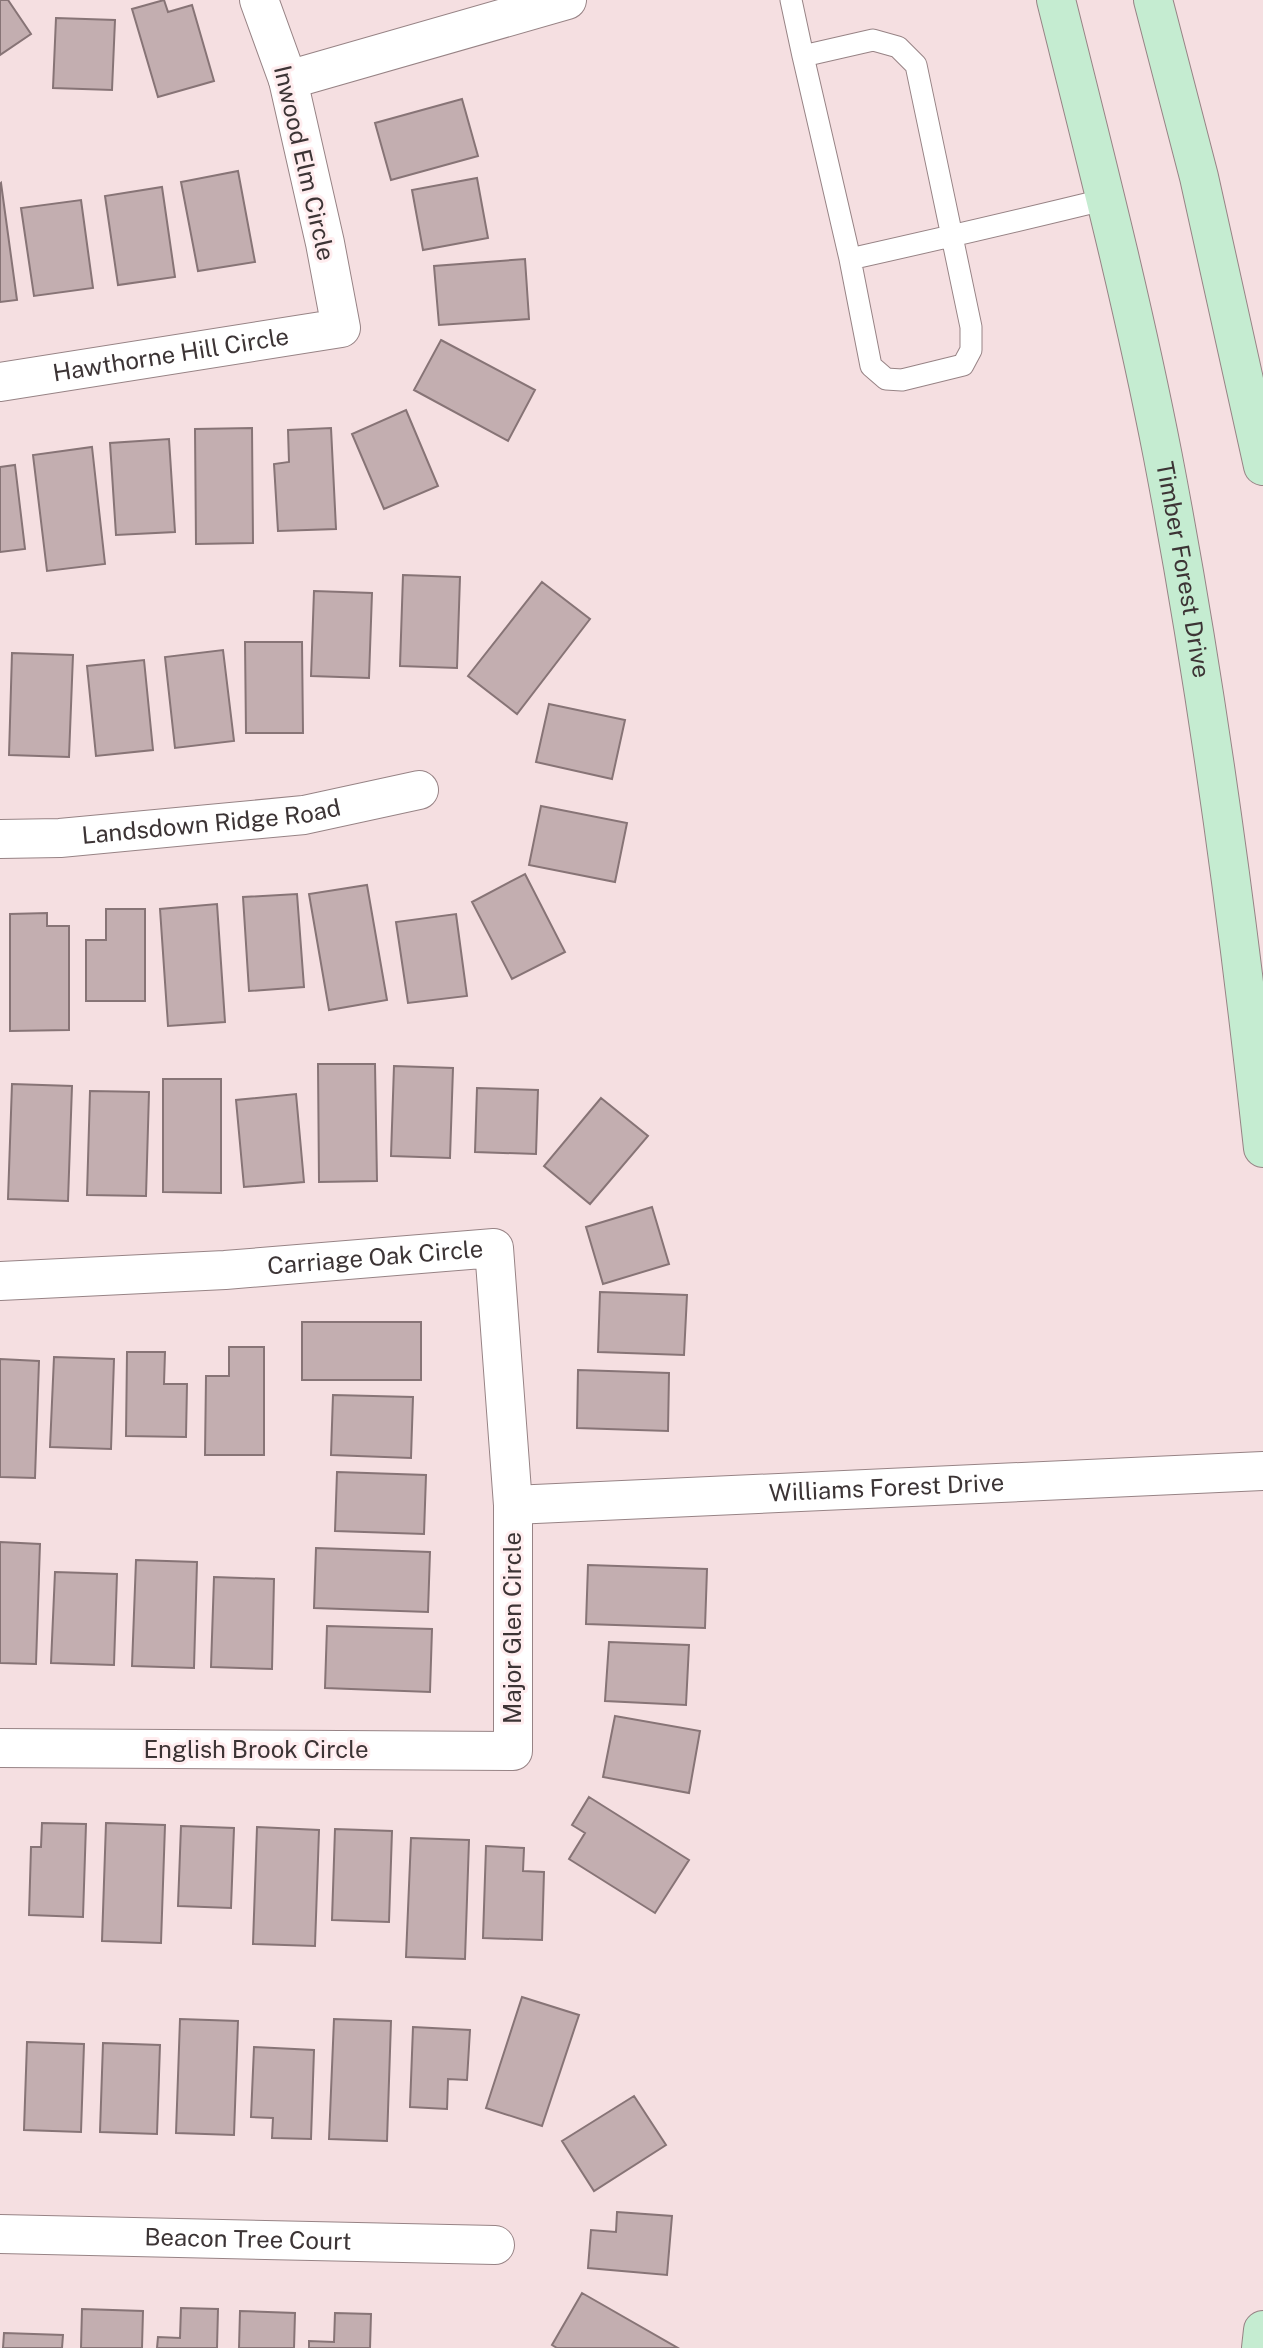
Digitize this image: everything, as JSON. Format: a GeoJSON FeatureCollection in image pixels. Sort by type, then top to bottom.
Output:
{"type":"FeatureCollection","features":[{"type":"Feature","properties":{"kind":"main road","name":"Timber Forest Drive"},"geometry":{"type":"LineString","coordinates":[[1056,0],[1107,199],[1163,456],[1209,717],[1244,975],[1263,1148]]}},
{"type":"Feature","properties":{"kind":"main road"},"geometry":{"type":"LineString","coordinates":[[1153,0],[1199,177],[1263,467]]}},
{"type":"Feature","properties":{"kind":"main road"},"geometry":{"type":"LineString","coordinates":[[1261,2348],[1263,2330]]}},
{"type":"Feature","properties":{"kind":"street","name":"Inwood Elm Circle"},"geometry":{"type":"LineString","coordinates":[[259,0],[288,80],[326,243],[341,328]]}},
{"type":"Feature","properties":{"kind":"street"},"geometry":{"type":"LineString","coordinates":[[288,80],[567,0]]}},
{"type":"Feature","properties":{"kind":"street","name":"Hawthorne Hill Circle"},"geometry":{"type":"LineString","coordinates":[[0,382],[341,328]]}},
{"type":"Feature","properties":{"kind":"street","name":"Landsdown Ridge Road"},"geometry":{"type":"LineString","coordinates":[[0,839],[60,838],[304,815],[419,790]]}},
{"type":"Feature","properties":{"kind":"street","name":"Carriage Oak Circle"},"geometry":{"type":"LineString","coordinates":[[0,1281],[225,1270],[494,1248],[513,1505]]}},
{"type":"Feature","properties":{"kind":"street","name":"Williams Forest Drive"},"geometry":{"type":"LineString","coordinates":[[513,1505],[1263,1471]]}},
{"type":"Feature","properties":{"kind":"street","name":"Major Glen Circle"},"geometry":{"type":"LineString","coordinates":[[513,1505],[513,1751]]}},
{"type":"Feature","properties":{"kind":"street","name":"English Brook Circle"},"geometry":{"type":"LineString","coordinates":[[0,1748],[513,1751]]}},
{"type":"Feature","properties":{"kind":"street","name":"Beacon Tree Court"},"geometry":{"type":"LineString","coordinates":[[0,2234],[495,2245]]}},
{"type":"Feature","properties":{"kind":"lane"},"geometry":{"type":"LineString","coordinates":[[791,0],[803,56],[850,259],[871,366],[886,379],[902,380],[963,365],[971,350],[971,327],[954,235],[916,65],[898,47],[873,40],[803,56]]}},
{"type":"Feature","properties":{"kind":"lane"},"geometry":{"type":"LineString","coordinates":[[850,259],[1107,199]]}},
{"type":"Feature","properties":{"kind":"building"},"geometry":{"type":"Polygon","coordinates":[[[0,0],[8,0],[31,34],[0,55],[0,0]]]}},
{"type":"Feature","properties":{"kind":"building"},"geometry":{"type":"Polygon","coordinates":[[[164,0],[168,12],[192,5],[214,81],[158,97],[132,9],[164,0]]]}},
{"type":"Feature","properties":{"kind":"building"},"geometry":{"type":"Polygon","coordinates":[[[56,18],[115,20],[112,90],[53,88],[56,18]]]}},
{"type":"Feature","properties":{"kind":"building"},"geometry":{"type":"Polygon","coordinates":[[[462,99],[478,156],[391,180],[375,123],[462,99]]]}},
{"type":"Feature","properties":{"kind":"building"},"geometry":{"type":"Polygon","coordinates":[[[238,171],[255,262],[198,271],[181,182],[238,171]]]}},
{"type":"Feature","properties":{"kind":"building"},"geometry":{"type":"Polygon","coordinates":[[[477,178],[488,238],[423,250],[412,190],[477,178]]]}},
{"type":"Feature","properties":{"kind":"building"},"geometry":{"type":"Polygon","coordinates":[[[0,184],[17,300],[0,302],[0,184]]]}},
{"type":"Feature","properties":{"kind":"building"},"geometry":{"type":"Polygon","coordinates":[[[162,187],[175,277],[118,285],[105,196],[162,187]]]}},
{"type":"Feature","properties":{"kind":"building"},"geometry":{"type":"Polygon","coordinates":[[[81,200],[93,288],[34,296],[21,208],[81,200]]]}},
{"type":"Feature","properties":{"kind":"building"},"geometry":{"type":"Polygon","coordinates":[[[525,259],[529,319],[439,325],[434,266],[525,259]]]}},
{"type":"Feature","properties":{"kind":"building"},"geometry":{"type":"Polygon","coordinates":[[[441,340],[535,390],[508,441],[414,390],[441,340]]]}},
{"type":"Feature","properties":{"kind":"building"},"geometry":{"type":"Polygon","coordinates":[[[406,410],[438,486],[384,509],[352,434],[406,410]]]}},
{"type":"Feature","properties":{"kind":"building"},"geometry":{"type":"Polygon","coordinates":[[[252,428],[253,543],[196,544],[195,429],[252,428]]]}},
{"type":"Feature","properties":{"kind":"building"},"geometry":{"type":"Polygon","coordinates":[[[331,428],[336,529],[278,531],[274,464],[289,462],[288,430],[331,428]]]}},
{"type":"Feature","properties":{"kind":"building"},"geometry":{"type":"Polygon","coordinates":[[[169,439],[175,532],[116,535],[110,443],[169,439]]]}},
{"type":"Feature","properties":{"kind":"building"},"geometry":{"type":"Polygon","coordinates":[[[92,447],[105,564],[47,571],[33,455],[92,447]]]}},
{"type":"Feature","properties":{"kind":"building"},"geometry":{"type":"Polygon","coordinates":[[[15,465],[25,549],[0,552],[0,467],[15,465]]]}},
{"type":"Feature","properties":{"kind":"building"},"geometry":{"type":"Polygon","coordinates":[[[403,575],[460,577],[457,668],[400,666],[403,575]]]}},
{"type":"Feature","properties":{"kind":"building"},"geometry":{"type":"Polygon","coordinates":[[[542,582],[590,619],[517,714],[468,676],[542,582]]]}},
{"type":"Feature","properties":{"kind":"building"},"geometry":{"type":"Polygon","coordinates":[[[314,591],[372,593],[369,678],[311,676],[314,591]]]}},
{"type":"Feature","properties":{"kind":"building"},"geometry":{"type":"Polygon","coordinates":[[[245,642],[302,642],[303,733],[246,733],[245,642]]]}},
{"type":"Feature","properties":{"kind":"building"},"geometry":{"type":"Polygon","coordinates":[[[223,650],[234,741],[175,748],[165,657],[223,650]]]}},
{"type":"Feature","properties":{"kind":"building"},"geometry":{"type":"Polygon","coordinates":[[[12,653],[73,655],[69,757],[9,755],[12,653]]]}},
{"type":"Feature","properties":{"kind":"building"},"geometry":{"type":"Polygon","coordinates":[[[144,660],[153,750],[96,756],[87,666],[144,660]]]}},
{"type":"Feature","properties":{"kind":"building"},"geometry":{"type":"Polygon","coordinates":[[[549,704],[625,720],[612,779],[536,762],[549,704]]]}},
{"type":"Feature","properties":{"kind":"building"},"geometry":{"type":"Polygon","coordinates":[[[541,806],[627,823],[615,882],[529,865],[541,806]]]}},
{"type":"Feature","properties":{"kind":"building"},"geometry":{"type":"Polygon","coordinates":[[[525,874],[565,952],[512,979],[472,902],[525,874]]]}},
{"type":"Feature","properties":{"kind":"building"},"geometry":{"type":"Polygon","coordinates":[[[367,885],[387,1000],[329,1010],[309,894],[367,885]]]}},
{"type":"Feature","properties":{"kind":"building"},"geometry":{"type":"Polygon","coordinates":[[[297,894],[304,987],[249,991],[243,897],[297,894]]]}},
{"type":"Feature","properties":{"kind":"building"},"geometry":{"type":"Polygon","coordinates":[[[217,904],[225,1022],[168,1026],[160,909],[217,904]]]}},
{"type":"Feature","properties":{"kind":"building"},"geometry":{"type":"Polygon","coordinates":[[[106,909],[145,909],[145,1001],[86,1001],[86,940],[106,940],[106,909]]]}},
{"type":"Feature","properties":{"kind":"building"},"geometry":{"type":"Polygon","coordinates":[[[47,913],[47,926],[69,926],[69,1030],[10,1031],[10,914],[47,913]]]}},
{"type":"Feature","properties":{"kind":"building"},"geometry":{"type":"Polygon","coordinates":[[[456,914],[467,996],[408,1003],[396,922],[456,914]]]}},
{"type":"Feature","properties":{"kind":"building"},"geometry":{"type":"Polygon","coordinates":[[[318,1064],[375,1064],[377,1181],[319,1182],[318,1064]]]}},
{"type":"Feature","properties":{"kind":"building"},"geometry":{"type":"Polygon","coordinates":[[[394,1066],[453,1068],[450,1158],[391,1156],[394,1066]]]}},
{"type":"Feature","properties":{"kind":"building"},"geometry":{"type":"Polygon","coordinates":[[[163,1079],[221,1079],[221,1193],[163,1192],[163,1079]]]}},
{"type":"Feature","properties":{"kind":"building"},"geometry":{"type":"Polygon","coordinates":[[[12,1084],[72,1086],[68,1201],[8,1199],[12,1084]]]}},
{"type":"Feature","properties":{"kind":"building"},"geometry":{"type":"Polygon","coordinates":[[[477,1088],[538,1090],[536,1154],[475,1152],[477,1088]]]}},
{"type":"Feature","properties":{"kind":"building"},"geometry":{"type":"Polygon","coordinates":[[[90,1091],[149,1092],[146,1196],[87,1195],[90,1091]]]}},
{"type":"Feature","properties":{"kind":"building"},"geometry":{"type":"Polygon","coordinates":[[[296,1094],[304,1182],[244,1187],[236,1100],[296,1094]]]}},
{"type":"Feature","properties":{"kind":"building"},"geometry":{"type":"Polygon","coordinates":[[[601,1098],[648,1136],[590,1204],[544,1166],[601,1098]]]}},
{"type":"Feature","properties":{"kind":"building"},"geometry":{"type":"Polygon","coordinates":[[[652,1207],[669,1264],[603,1284],[586,1227],[652,1207]]]}},
{"type":"Feature","properties":{"kind":"building"},"geometry":{"type":"Polygon","coordinates":[[[600,1292],[687,1295],[684,1355],[598,1352],[600,1292]]]}},
{"type":"Feature","properties":{"kind":"building"},"geometry":{"type":"Polygon","coordinates":[[[302,1322],[421,1322],[421,1380],[302,1380],[302,1322]]]}},
{"type":"Feature","properties":{"kind":"building"},"geometry":{"type":"Polygon","coordinates":[[[229,1347],[264,1347],[264,1455],[205,1455],[206,1376],[229,1376],[229,1347]]]}},
{"type":"Feature","properties":{"kind":"building"},"geometry":{"type":"Polygon","coordinates":[[[127,1352],[165,1352],[164,1384],[187,1384],[186,1437],[126,1436],[127,1352]]]}},
{"type":"Feature","properties":{"kind":"building"},"geometry":{"type":"Polygon","coordinates":[[[54,1357],[114,1359],[111,1449],[50,1447],[54,1357]]]}},
{"type":"Feature","properties":{"kind":"building"},"geometry":{"type":"Polygon","coordinates":[[[0,1359],[39,1361],[35,1478],[0,1477],[0,1359]]]}},
{"type":"Feature","properties":{"kind":"building"},"geometry":{"type":"Polygon","coordinates":[[[578,1370],[669,1373],[668,1431],[577,1428],[578,1370]]]}},
{"type":"Feature","properties":{"kind":"building"},"geometry":{"type":"Polygon","coordinates":[[[333,1395],[413,1397],[411,1458],[331,1455],[333,1395]]]}},
{"type":"Feature","properties":{"kind":"building"},"geometry":{"type":"Polygon","coordinates":[[[337,1472],[426,1475],[424,1534],[335,1531],[337,1472]]]}},
{"type":"Feature","properties":{"kind":"building"},"geometry":{"type":"Polygon","coordinates":[[[0,1542],[40,1544],[36,1664],[0,1663],[0,1542]]]}},
{"type":"Feature","properties":{"kind":"building"},"geometry":{"type":"Polygon","coordinates":[[[316,1548],[430,1552],[428,1612],[314,1608],[316,1548]]]}},
{"type":"Feature","properties":{"kind":"building"},"geometry":{"type":"Polygon","coordinates":[[[136,1560],[197,1562],[194,1668],[132,1666],[136,1560]]]}},
{"type":"Feature","properties":{"kind":"building"},"geometry":{"type":"Polygon","coordinates":[[[588,1565],[707,1569],[705,1628],[586,1624],[588,1565]]]}},
{"type":"Feature","properties":{"kind":"building"},"geometry":{"type":"Polygon","coordinates":[[[55,1572],[117,1574],[114,1665],[51,1663],[55,1572]]]}},
{"type":"Feature","properties":{"kind":"building"},"geometry":{"type":"Polygon","coordinates":[[[214,1577],[274,1579],[272,1669],[211,1667],[214,1577]]]}},
{"type":"Feature","properties":{"kind":"building"},"geometry":{"type":"Polygon","coordinates":[[[327,1626],[432,1629],[430,1692],[325,1688],[327,1626]]]}},
{"type":"Feature","properties":{"kind":"building"},"geometry":{"type":"Polygon","coordinates":[[[609,1642],[689,1645],[686,1705],[605,1701],[609,1642]]]}},
{"type":"Feature","properties":{"kind":"building"},"geometry":{"type":"Polygon","coordinates":[[[615,1716],[700,1731],[689,1793],[603,1777],[615,1716]]]}},
{"type":"Feature","properties":{"kind":"building"},"geometry":{"type":"Polygon","coordinates":[[[589,1797],[689,1860],[655,1913],[569,1859],[585,1833],[572,1825],[589,1797]]]}},
{"type":"Feature","properties":{"kind":"building"},"geometry":{"type":"Polygon","coordinates":[[[42,1823],[86,1824],[83,1917],[29,1915],[31,1847],[41,1847],[42,1823]]]}},
{"type":"Feature","properties":{"kind":"building"},"geometry":{"type":"Polygon","coordinates":[[[106,1823],[165,1825],[161,1943],[102,1941],[106,1823]]]}},
{"type":"Feature","properties":{"kind":"building"},"geometry":{"type":"Polygon","coordinates":[[[181,1826],[234,1828],[231,1908],[178,1906],[181,1826]]]}},
{"type":"Feature","properties":{"kind":"building"},"geometry":{"type":"Polygon","coordinates":[[[257,1827],[319,1830],[315,1946],[253,1944],[257,1827]]]}},
{"type":"Feature","properties":{"kind":"building"},"geometry":{"type":"Polygon","coordinates":[[[335,1829],[392,1831],[389,1922],[332,1920],[335,1829]]]}},
{"type":"Feature","properties":{"kind":"building"},"geometry":{"type":"Polygon","coordinates":[[[411,1838],[469,1840],[465,1959],[406,1957],[411,1838]]]}},
{"type":"Feature","properties":{"kind":"building"},"geometry":{"type":"Polygon","coordinates":[[[486,1846],[524,1848],[523,1871],[544,1872],[542,1940],[483,1938],[486,1846]]]}},
{"type":"Feature","properties":{"kind":"building"},"geometry":{"type":"Polygon","coordinates":[[[522,1997],[579,2015],[542,2126],[486,2108],[522,1997]]]}},
{"type":"Feature","properties":{"kind":"building"},"geometry":{"type":"Polygon","coordinates":[[[180,2019],[238,2021],[234,2135],[176,2133],[180,2019]]]}},
{"type":"Feature","properties":{"kind":"building"},"geometry":{"type":"Polygon","coordinates":[[[334,2019],[391,2021],[387,2141],[329,2139],[334,2019]]]}},
{"type":"Feature","properties":{"kind":"building"},"geometry":{"type":"Polygon","coordinates":[[[413,2027],[470,2030],[467,2080],[448,2079],[447,2109],[410,2107],[413,2027]]]}},
{"type":"Feature","properties":{"kind":"building"},"geometry":{"type":"Polygon","coordinates":[[[27,2042],[84,2044],[81,2132],[24,2130],[27,2042]]]}},
{"type":"Feature","properties":{"kind":"building"},"geometry":{"type":"Polygon","coordinates":[[[103,2043],[160,2045],[157,2134],[100,2132],[103,2043]]]}},
{"type":"Feature","properties":{"kind":"building"},"geometry":{"type":"Polygon","coordinates":[[[254,2047],[314,2050],[311,2139],[272,2138],[273,2118],[251,2117],[254,2047]]]}},
{"type":"Feature","properties":{"kind":"building"},"geometry":{"type":"Polygon","coordinates":[[[634,2096],[666,2145],[594,2191],[562,2141],[634,2096]]]}},
{"type":"Feature","properties":{"kind":"building"},"geometry":{"type":"Polygon","coordinates":[[[617,2212],[672,2216],[667,2275],[588,2268],[591,2230],[616,2232],[617,2212]]]}},
{"type":"Feature","properties":{"kind":"building"},"geometry":{"type":"Polygon","coordinates":[[[582,2293],[678,2348],[557,2348],[552,2345],[582,2293]]]}},
{"type":"Feature","properties":{"kind":"building"},"geometry":{"type":"Polygon","coordinates":[[[181,2308],[218,2309],[217,2348],[157,2348],[158,2337],[180,2338],[181,2308]]]}},
{"type":"Feature","properties":{"kind":"building"},"geometry":{"type":"Polygon","coordinates":[[[82,2309],[143,2311],[142,2348],[81,2348],[82,2309]]]}},
{"type":"Feature","properties":{"kind":"building"},"geometry":{"type":"Polygon","coordinates":[[[240,2311],[295,2313],[294,2348],[239,2348],[240,2311]]]}},
{"type":"Feature","properties":{"kind":"building"},"geometry":{"type":"Polygon","coordinates":[[[335,2313],[371,2314],[370,2348],[309,2348],[309,2341],[334,2342],[335,2313]]]}},
{"type":"Feature","properties":{"kind":"building"},"geometry":{"type":"Polygon","coordinates":[[[4,2333],[63,2335],[62,2348],[3,2348],[4,2333]]]}}]}
